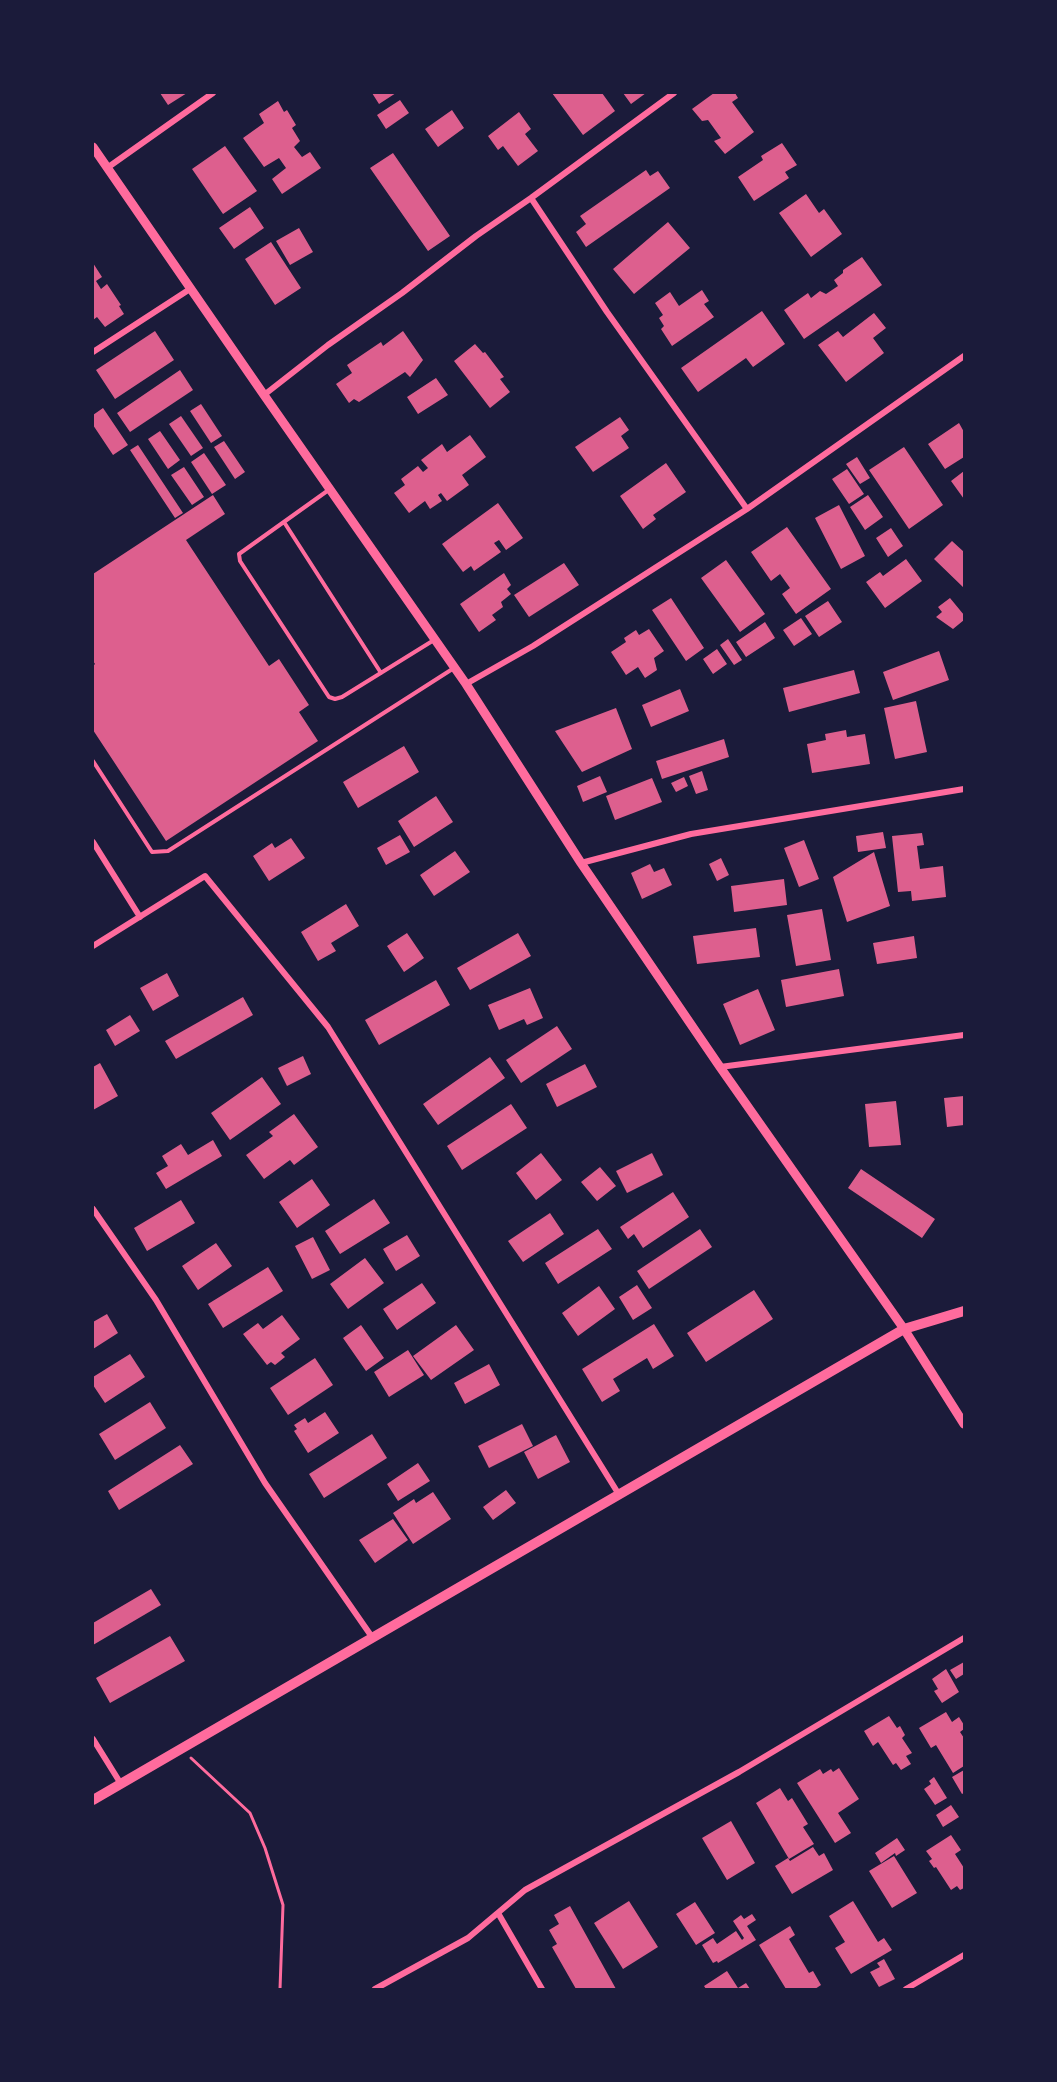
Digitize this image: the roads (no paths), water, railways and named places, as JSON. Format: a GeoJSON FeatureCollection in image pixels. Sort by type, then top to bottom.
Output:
{"type":"FeatureCollection","features":[{"type":"Feature","properties":{"kind":"main road"},"geometry":{"type":"LineString","coordinates":[[93,1800],[618,1493],[904,1329],[964,1311]]}},
{"type":"Feature","properties":{"kind":"street"},"geometry":{"type":"LineString","coordinates":[[107,168],[213,93]]}},
{"type":"Feature","properties":{"kind":"street"},"geometry":{"type":"LineString","coordinates":[[264,395],[328,345],[402,294],[476,236],[674,93]]}},
{"type":"Feature","properties":{"kind":"street"},"geometry":{"type":"LineString","coordinates":[[93,147],[190,290],[466,684],[581,863],[720,1067],[904,1329],[964,1424]]}},
{"type":"Feature","properties":{"kind":"street"},"geometry":{"type":"LineString","coordinates":[[531,198],[607,312],[747,509]]}},
{"type":"Feature","properties":{"kind":"street"},"geometry":{"type":"LineString","coordinates":[[93,352],[190,290]]}},
{"type":"Feature","properties":{"kind":"street"},"geometry":{"type":"LineString","coordinates":[[466,684],[533,646],[747,509],[964,356]]}},
{"type":"Feature","properties":{"kind":"street"},"geometry":{"type":"LineString","coordinates":[[581,863],[691,834],[964,789]]}},
{"type":"Feature","properties":{"kind":"street"},"geometry":{"type":"LineString","coordinates":[[93,842],[140,917]]}},
{"type":"Feature","properties":{"kind":"street"},"geometry":{"type":"LineString","coordinates":[[93,946],[205,876],[328,1027],[618,1493]]}},
{"type":"Feature","properties":{"kind":"street"},"geometry":{"type":"LineString","coordinates":[[720,1067],[964,1035]]}},
{"type":"Feature","properties":{"kind":"street"},"geometry":{"type":"LineString","coordinates":[[93,1209],[156,1300],[265,1483],[372,1637]]}},
{"type":"Feature","properties":{"kind":"street"},"geometry":{"type":"LineString","coordinates":[[375,1989],[468,1938],[525,1890],[739,1772],[964,1638]]}},
{"type":"Feature","properties":{"kind":"street"},"geometry":{"type":"LineString","coordinates":[[93,1739],[121,1784]]}},
{"type":"Feature","properties":{"kind":"street"},"geometry":{"type":"LineString","coordinates":[[498,1913],[542,1989]]}},
{"type":"Feature","properties":{"kind":"street"},"geometry":{"type":"LineString","coordinates":[[906,1989],[964,1955]]}},
{"type":"Feature","properties":{"kind":"lane"},"geometry":{"type":"LineString","coordinates":[[330,489],[239,554],[253,580],[329,697],[335,699],[342,697],[435,640]]}},
{"type":"Feature","properties":{"kind":"lane"},"geometry":{"type":"LineString","coordinates":[[284,522],[381,673]]}},
{"type":"Feature","properties":{"kind":"lane"},"geometry":{"type":"LineString","coordinates":[[93,761],[152,852],[168,851],[454,667]]}}]}
